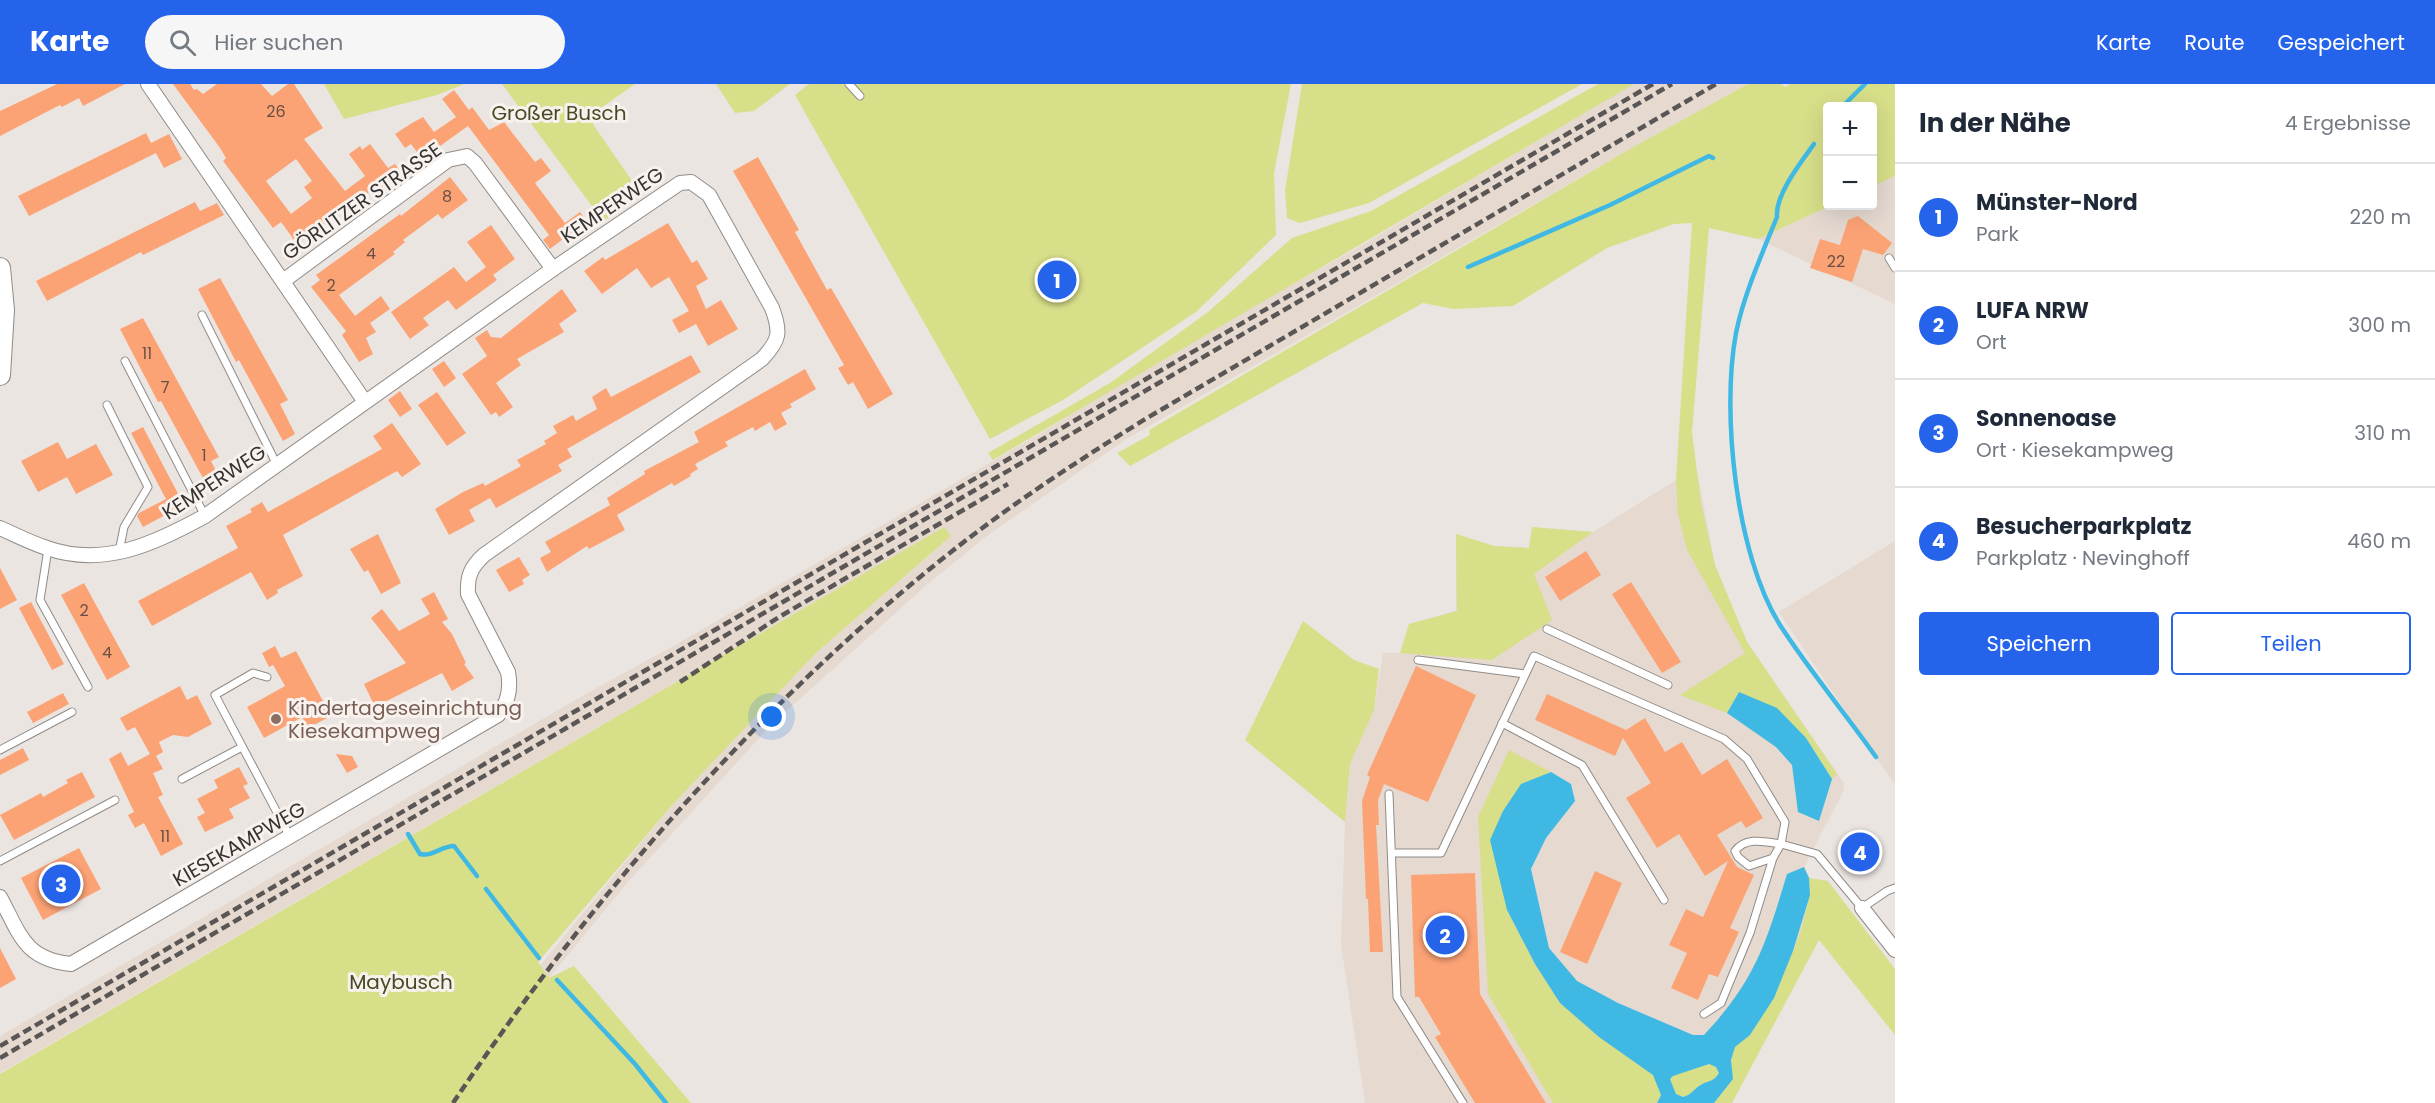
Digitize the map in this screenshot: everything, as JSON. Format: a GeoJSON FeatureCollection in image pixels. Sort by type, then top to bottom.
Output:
{"type":"FeatureCollection","features":[{"type":"Feature","properties":{"kind":"street","name":"GÖRLITZER STRASSE"},"geometry":{"type":"LineString","coordinates":[[148,84],[365,402]]}},
{"type":"Feature","properties":{"kind":"street","name":"GÖRLITZER STRASSE"},"geometry":{"type":"LineString","coordinates":[[283,281],[448,160],[467,156],[475,163],[553,269]]}},
{"type":"Feature","properties":{"kind":"street","name":"KEMPERWEG"},"geometry":{"type":"LineString","coordinates":[[1,532],[48,549],[77,555],[119,554],[147,545],[205,516],[670,188],[691,182],[700,186],[709,195],[772,308],[779,332],[774,347],[762,358],[484,555],[472,567],[467,581],[468,594],[508,672],[509,696]]}},
{"type":"Feature","properties":{"kind":"street"},"geometry":{"type":"LineString","coordinates":[[0,268],[2,311],[0,375]]}},
{"type":"Feature","properties":{"kind":"street","name":"KIESEKAMPWEG"},"geometry":{"type":"LineString","coordinates":[[0,897],[22,939],[34,954],[52,962],[71,964],[498,715],[505,707],[509,696]]}},
{"type":"Feature","properties":{"kind":"street"},"geometry":{"type":"LineString","coordinates":[[1862,908],[1895,950]]}},
{"type":"Feature","properties":{"kind":"lane"},"geometry":{"type":"LineString","coordinates":[[849,84],[861,96]]}},
{"type":"Feature","properties":{"kind":"lane"},"geometry":{"type":"LineString","coordinates":[[1889,258],[1895,268]]}},
{"type":"Feature","properties":{"kind":"lane"},"geometry":{"type":"LineString","coordinates":[[202,315],[277,465]]}},
{"type":"Feature","properties":{"kind":"lane"},"geometry":{"type":"LineString","coordinates":[[125,361],[205,516]]}},
{"type":"Feature","properties":{"kind":"lane"},"geometry":{"type":"LineString","coordinates":[[107,405],[148,487],[124,527],[119,554]]}},
{"type":"Feature","properties":{"kind":"lane"},"geometry":{"type":"LineString","coordinates":[[48,549],[40,600],[88,687]]}},
{"type":"Feature","properties":{"kind":"lane"},"geometry":{"type":"LineString","coordinates":[[1548,629],[1668,686]]}},
{"type":"Feature","properties":{"kind":"lane"},"geometry":{"type":"LineString","coordinates":[[1392,853],[1441,853],[1534,656],[1724,739],[1747,759],[1785,822],[1781,844],[1773,858],[1750,933],[1721,1003],[1704,1014]]}},
{"type":"Feature","properties":{"kind":"lane"},"geometry":{"type":"LineString","coordinates":[[1418,660],[1525,674]]}},
{"type":"Feature","properties":{"kind":"lane"},"geometry":{"type":"LineString","coordinates":[[267,676],[253,673],[215,695],[290,837]]}},
{"type":"Feature","properties":{"kind":"lane"},"geometry":{"type":"LineString","coordinates":[[0,750],[72,712]]}},
{"type":"Feature","properties":{"kind":"lane"},"geometry":{"type":"LineString","coordinates":[[1502,723],[1581,765],[1664,900]]}},
{"type":"Feature","properties":{"kind":"lane"},"geometry":{"type":"LineString","coordinates":[[182,778],[242,747]]}},
{"type":"Feature","properties":{"kind":"lane"},"geometry":{"type":"LineString","coordinates":[[1389,794],[1397,997],[1463,1103]]}},
{"type":"Feature","properties":{"kind":"lane"},"geometry":{"type":"LineString","coordinates":[[0,861],[115,800]]}},
{"type":"Feature","properties":{"kind":"lane"},"geometry":{"type":"LineString","coordinates":[[1773,858],[1749,866],[1738,857],[1735,850],[1740,844],[1747,842],[1781,844],[1817,854],[1862,908],[1895,888]]}},
{"type":"Feature","properties":{"kind":"shaded area"},"geometry":{"type":"Polygon","coordinates":[[[1632,84],[1748,84],[1635,146],[1125,440],[988,535],[930,582],[773,723],[627,883],[549,978],[524,985],[674,803],[816,653],[950,537],[944,527],[0,1073],[0,1036],[582,696],[677,644],[1043,432],[1177,348],[1359,247],[1632,84]]]}},
{"type":"Feature","properties":{"kind":"shaded area"},"geometry":{"type":"Polygon","coordinates":[[[1895,176],[1895,304],[1758,239],[1823,209],[1877,210],[1877,184],[1895,176]]]}},
{"type":"Feature","properties":{"kind":"shaded area"},"geometry":{"type":"Polygon","coordinates":[[[1698,476],[1715,565],[1747,642],[1844,783],[1843,792],[1804,867],[1810,878],[1828,881],[1732,1103],[1365,1103],[1341,945],[1345,822],[1350,764],[1374,710],[1383,653],[1400,653],[1409,624],[1456,611],[1456,534],[1494,546],[1529,548],[1532,527],[1593,532],[1676,480],[1698,476]]]}},
{"type":"Feature","properties":{"kind":"shaded area"},"geometry":{"type":"Polygon","coordinates":[[[1895,541],[1895,785],[1779,612],[1895,541]]]}},
{"type":"Feature","properties":{"kind":"green space","name":"Großer Busch"},"geometry":{"type":"Polygon","coordinates":[[[324,84],[464,84],[437,95],[344,119],[324,84]]]}},
{"type":"Feature","properties":{"kind":"green space","name":"Großer Busch"},"geometry":{"type":"Polygon","coordinates":[[[502,84],[635,84],[588,117],[641,194],[603,221],[502,84]]]}},
{"type":"Feature","properties":{"kind":"green space"},"geometry":{"type":"Polygon","coordinates":[[[716,84],[790,84],[754,111],[735,113],[716,84]]]}},
{"type":"Feature","properties":{"kind":"green space"},"geometry":{"type":"Polygon","coordinates":[[[809,84],[845,84],[858,100],[862,94],[853,84],[1291,84],[1274,173],[1276,235],[1196,312],[1063,400],[990,439],[795,95],[809,84]]]}},
{"type":"Feature","properties":{"kind":"green space"},"geometry":{"type":"Polygon","coordinates":[[[1302,84],[1582,84],[1369,203],[1300,223],[1287,218],[1285,191],[1302,84]]]}},
{"type":"Feature","properties":{"kind":"green space"},"geometry":{"type":"Polygon","coordinates":[[[1598,84],[1634,84],[993,460],[988,453],[1110,383],[1208,312],[1292,238],[1371,211],[1598,84]]]}},
{"type":"Feature","properties":{"kind":"green space"},"geometry":{"type":"Polygon","coordinates":[[[1748,84],[1781,84],[1785,87],[1790,84],[1895,84],[1895,176],[1877,184],[1877,102],[1823,102],[1823,209],[1758,239],[1709,228],[1692,432],[1701,503],[1715,565],[1747,642],[1837,774],[1832,779],[1806,738],[1739,692],[1727,713],[1680,695],[1745,653],[1687,550],[1678,514],[1676,480],[1692,223],[1674,224],[1607,248],[1513,306],[1453,309],[1423,303],[1130,466],[1117,453],[1150,435],[1149,430],[1635,146],[1748,84]]]}},
{"type":"Feature","properties":{"kind":"green space","name":"Maybusch"},"geometry":{"type":"Polygon","coordinates":[[[944,527],[951,536],[816,653],[674,803],[538,962],[549,978],[574,966],[691,1103],[0,1103],[0,1074],[944,527]]]}},
{"type":"Feature","properties":{"kind":"green space"},"geometry":{"type":"Polygon","coordinates":[[[1532,527],[1593,532],[1534,574],[1552,620],[1492,660],[1400,653],[1409,624],[1457,611],[1456,534],[1494,546],[1529,548],[1532,527]]]}},
{"type":"Feature","properties":{"kind":"green space"},"geometry":{"type":"Polygon","coordinates":[[[1303,621],[1354,660],[1379,669],[1374,710],[1350,764],[1345,822],[1245,740],[1303,621]]]}},
{"type":"Feature","properties":{"kind":"green space"},"geometry":{"type":"Polygon","coordinates":[[[1509,750],[1551,772],[1521,784],[1507,910],[1535,964],[1560,1003],[1654,1075],[1661,1095],[1657,1103],[1553,1103],[1488,994],[1478,817],[1509,750]]]}},
{"type":"Feature","properties":{"kind":"green space"},"geometry":{"type":"Polygon","coordinates":[[[1809,878],[1828,881],[1895,969],[1895,1035],[1819,940],[1732,1103],[1714,1103],[1733,1079],[1731,1058],[1735,1047],[1752,1032],[1791,957],[1805,916],[1809,878]]]}},
{"type":"Feature","properties":{"kind":"green space"},"geometry":{"type":"Polygon","coordinates":[[[1709,1064],[1716,1067],[1719,1073],[1714,1078],[1686,1096],[1676,1094],[1670,1079],[1673,1075],[1709,1064]]]}},
{"type":"Feature","properties":{"kind":"water"},"geometry":{"type":"Polygon","coordinates":[[[1739,692],[1777,708],[1806,738],[1832,779],[1819,821],[1798,812],[1792,765],[1776,747],[1727,713],[1739,692]]]}},
{"type":"Feature","properties":{"kind":"water"},"geometry":{"type":"Polygon","coordinates":[[[1551,772],[1571,784],[1575,801],[1546,838],[1531,869],[1549,948],[1577,981],[1618,1003],[1693,1035],[1704,1035],[1736,996],[1765,941],[1787,874],[1804,867],[1809,878],[1810,895],[1793,951],[1774,998],[1750,1035],[1735,1047],[1731,1060],[1733,1079],[1714,1103],[1657,1103],[1661,1095],[1653,1075],[1599,1037],[1560,1003],[1535,964],[1507,910],[1490,840],[1503,811],[1521,784],[1551,772]],[[1709,1064],[1673,1076],[1670,1079],[1676,1094],[1686,1096],[1714,1078],[1719,1073],[1716,1067],[1709,1064]]]}},
{"type":"Feature","properties":{"kind":"building"},"geometry":{"type":"Polygon","coordinates":[[[57,84],[125,84],[83,106],[79,98],[62,107],[60,105],[0,136],[0,111],[57,84]]]}},
{"type":"Feature","properties":{"kind":"building"},"geometry":{"type":"Polygon","coordinates":[[[173,84],[190,84],[194,90],[197,89],[203,94],[217,84],[261,84],[272,96],[288,84],[294,84],[323,128],[304,139],[345,191],[365,176],[349,154],[360,146],[362,150],[370,144],[388,168],[395,164],[402,174],[381,189],[379,185],[297,244],[281,222],[273,228],[223,161],[226,158],[173,84]],[[296,159],[266,181],[291,214],[312,198],[304,187],[312,181],[296,159]]]}},
{"type":"Feature","properties":{"kind":"building"},"geometry":{"type":"Polygon","coordinates":[[[454,90],[469,110],[472,107],[489,130],[504,122],[535,162],[541,158],[551,171],[535,183],[565,223],[580,212],[587,221],[550,249],[543,240],[549,235],[468,126],[422,159],[411,144],[405,148],[395,134],[412,123],[423,117],[434,132],[456,117],[442,99],[454,90]]]}},
{"type":"Feature","properties":{"kind":"building"},"geometry":{"type":"Polygon","coordinates":[[[146,133],[151,143],[169,134],[182,159],[164,168],[156,153],[29,216],[18,196],[146,133]]]}},
{"type":"Feature","properties":{"kind":"building"},"geometry":{"type":"Polygon","coordinates":[[[758,157],[799,230],[795,232],[827,290],[831,288],[893,394],[868,409],[853,382],[848,385],[838,368],[844,365],[733,171],[758,157]]]}},
{"type":"Feature","properties":{"kind":"building"},"geometry":{"type":"Polygon","coordinates":[[[450,177],[468,200],[442,219],[438,214],[403,240],[405,242],[393,252],[395,254],[339,295],[355,316],[381,296],[390,309],[370,323],[376,332],[366,338],[373,354],[359,362],[342,335],[346,331],[311,287],[320,280],[316,275],[400,214],[401,216],[450,177]]]}},
{"type":"Feature","properties":{"kind":"building"},"geometry":{"type":"Polygon","coordinates":[[[195,202],[200,211],[217,203],[224,215],[143,255],[141,252],[47,301],[36,281],[195,202]]]}},
{"type":"Feature","properties":{"kind":"building"},"geometry":{"type":"Polygon","coordinates":[[[1858,216],[1892,243],[1883,255],[1863,249],[1852,282],[1810,268],[1820,239],[1840,245],[1848,220],[1858,216]]]}},
{"type":"Feature","properties":{"kind":"building"},"geometry":{"type":"Polygon","coordinates":[[[668,223],[692,263],[697,260],[708,279],[696,286],[706,309],[721,300],[738,329],[708,346],[696,324],[679,333],[672,320],[689,311],[669,277],[651,288],[637,268],[602,294],[584,271],[603,257],[605,260],[668,223]]]}},
{"type":"Feature","properties":{"kind":"building"},"geometry":{"type":"Polygon","coordinates":[[[491,225],[515,259],[493,275],[497,280],[456,310],[448,300],[423,318],[429,325],[410,339],[391,312],[454,267],[466,282],[486,267],[467,242],[491,225]]]}},
{"type":"Feature","properties":{"kind":"building"},"geometry":{"type":"Polygon","coordinates":[[[220,278],[288,400],[280,404],[295,434],[283,441],[239,360],[236,362],[198,289],[220,278]]]}},
{"type":"Feature","properties":{"kind":"building"},"geometry":{"type":"Polygon","coordinates":[[[562,289],[577,311],[559,324],[564,332],[517,359],[521,365],[496,383],[513,407],[499,417],[496,412],[491,415],[462,374],[487,356],[475,338],[487,330],[491,337],[501,338],[562,289]]]}},
{"type":"Feature","properties":{"kind":"building"},"geometry":{"type":"Polygon","coordinates":[[[143,318],[219,457],[211,461],[223,485],[210,491],[161,401],[158,402],[120,329],[143,318]]]}},
{"type":"Feature","properties":{"kind":"building"},"geometry":{"type":"Polygon","coordinates":[[[691,355],[701,372],[567,449],[572,457],[558,465],[562,471],[496,508],[490,498],[469,510],[475,521],[449,535],[435,509],[463,492],[483,483],[485,486],[521,466],[517,460],[546,444],[544,441],[557,433],[553,426],[573,415],[576,421],[597,409],[592,397],[606,388],[611,397],[691,355]]]}},
{"type":"Feature","properties":{"kind":"building"},"geometry":{"type":"Polygon","coordinates":[[[444,361],[456,378],[444,387],[432,369],[444,361]]]}},
{"type":"Feature","properties":{"kind":"building"},"geometry":{"type":"Polygon","coordinates":[[[805,369],[816,389],[790,404],[792,407],[781,413],[787,424],[775,431],[770,422],[755,431],[753,427],[725,442],[728,446],[695,464],[698,469],[690,474],[691,476],[674,486],[672,483],[617,515],[625,530],[589,549],[587,546],[547,572],[540,558],[551,552],[545,542],[610,505],[607,498],[645,474],[644,471],[699,442],[694,432],[805,369]]]}},
{"type":"Feature","properties":{"kind":"building"},"geometry":{"type":"Polygon","coordinates":[[[400,391],[412,409],[400,417],[388,400],[400,391]]]}},
{"type":"Feature","properties":{"kind":"building"},"geometry":{"type":"Polygon","coordinates":[[[437,392],[466,433],[447,446],[418,405],[437,392]]]}},
{"type":"Feature","properties":{"kind":"building"},"geometry":{"type":"Polygon","coordinates":[[[392,423],[421,464],[402,477],[397,471],[283,535],[303,576],[277,590],[278,593],[267,600],[251,572],[152,626],[138,601],[238,548],[226,526],[252,512],[250,509],[262,502],[268,512],[382,449],[373,436],[392,423]]]}},
{"type":"Feature","properties":{"kind":"building"},"geometry":{"type":"Polygon","coordinates":[[[143,427],[184,505],[143,527],[137,516],[139,513],[166,499],[131,433],[143,427]]]}},
{"type":"Feature","properties":{"kind":"building"},"geometry":{"type":"Polygon","coordinates":[[[58,442],[67,459],[96,444],[113,475],[76,494],[67,477],[38,492],[21,461],[58,442]]]}},
{"type":"Feature","properties":{"kind":"building"},"geometry":{"type":"Polygon","coordinates":[[[378,534],[401,583],[381,594],[368,570],[364,572],[350,549],[378,534]]]}},
{"type":"Feature","properties":{"kind":"building"},"geometry":{"type":"Polygon","coordinates":[[[1586,551],[1601,575],[1560,601],[1545,577],[1586,551]]]}},
{"type":"Feature","properties":{"kind":"building"},"geometry":{"type":"Polygon","coordinates":[[[519,557],[530,575],[522,580],[524,584],[509,592],[496,570],[519,557]]]}},
{"type":"Feature","properties":{"kind":"building"},"geometry":{"type":"Polygon","coordinates":[[[0,568],[17,600],[0,609],[0,568]]]}},
{"type":"Feature","properties":{"kind":"building"},"geometry":{"type":"Polygon","coordinates":[[[1631,582],[1681,662],[1662,673],[1612,594],[1631,582]]]}},
{"type":"Feature","properties":{"kind":"building"},"geometry":{"type":"Polygon","coordinates":[[[84,583],[130,667],[107,680],[61,595],[84,583]]]}},
{"type":"Feature","properties":{"kind":"building"},"geometry":{"type":"Polygon","coordinates":[[[434,592],[448,619],[442,622],[452,634],[466,663],[464,664],[474,678],[452,691],[442,673],[375,707],[364,684],[406,663],[371,618],[382,609],[399,631],[430,614],[421,599],[434,592]]]}},
{"type":"Feature","properties":{"kind":"building"},"geometry":{"type":"Polygon","coordinates":[[[31,602],[64,664],[52,670],[19,608],[31,602]]]}},
{"type":"Feature","properties":{"kind":"building"},"geometry":{"type":"Polygon","coordinates":[[[275,646],[281,658],[296,651],[331,716],[308,728],[302,717],[264,738],[247,707],[285,686],[273,665],[269,667],[262,653],[275,646]]]}},
{"type":"Feature","properties":{"kind":"building"},"geometry":{"type":"Polygon","coordinates":[[[1416,666],[1476,695],[1428,802],[1384,784],[1378,800],[1379,825],[1376,825],[1383,952],[1370,952],[1368,899],[1366,899],[1362,801],[1370,777],[1367,775],[1416,666]]]}},
{"type":"Feature","properties":{"kind":"building"},"geometry":{"type":"Polygon","coordinates":[[[180,686],[187,700],[197,695],[212,724],[188,737],[173,735],[159,742],[163,752],[156,756],[163,769],[153,773],[163,795],[158,797],[183,844],[161,856],[144,823],[135,828],[128,815],[134,812],[109,759],[121,752],[128,766],[150,754],[135,727],[127,731],[120,718],[180,686]]]}},
{"type":"Feature","properties":{"kind":"building"},"geometry":{"type":"Polygon","coordinates":[[[63,693],[69,704],[33,723],[27,712],[63,693]]]}},
{"type":"Feature","properties":{"kind":"building"},"geometry":{"type":"Polygon","coordinates":[[[1547,694],[1626,730],[1645,718],[1665,752],[1682,742],[1702,775],[1727,759],[1763,818],[1746,828],[1741,821],[1717,835],[1737,867],[1754,875],[1730,928],[1739,932],[1718,977],[1709,974],[1698,1000],[1671,988],[1687,953],[1669,945],[1686,909],[1703,917],[1728,861],[1705,876],[1679,834],[1657,848],[1626,798],[1651,783],[1623,738],[1615,756],[1535,720],[1547,694]]]}},
{"type":"Feature","properties":{"kind":"building"},"geometry":{"type":"Polygon","coordinates":[[[23,748],[29,760],[0,775],[0,760],[23,748]]]}},
{"type":"Feature","properties":{"kind":"building"},"geometry":{"type":"Polygon","coordinates":[[[336,754],[352,756],[358,767],[347,773],[336,754]]]}},
{"type":"Feature","properties":{"kind":"building"},"geometry":{"type":"Polygon","coordinates":[[[239,767],[248,784],[243,786],[250,798],[229,809],[234,818],[205,832],[197,817],[205,813],[197,799],[218,788],[214,780],[239,767]]]}},
{"type":"Feature","properties":{"kind":"building"},"geometry":{"type":"Polygon","coordinates":[[[82,772],[95,797],[14,840],[0,815],[41,793],[43,797],[68,783],[66,780],[82,772]]]}},
{"type":"Feature","properties":{"kind":"building"},"geometry":{"type":"Polygon","coordinates":[[[79,848],[101,889],[43,920],[21,878],[79,848]]]}},
{"type":"Feature","properties":{"kind":"building"},"geometry":{"type":"Polygon","coordinates":[[[1595,871],[1622,883],[1587,964],[1560,952],[1595,871]]]}},
{"type":"Feature","properties":{"kind":"building"},"geometry":{"type":"Polygon","coordinates":[[[1475,873],[1480,994],[1546,1103],[1475,1103],[1435,1037],[1441,1034],[1419,997],[1415,997],[1411,875],[1475,873]]]}},
{"type":"Feature","properties":{"kind":"building"},"geometry":{"type":"Polygon","coordinates":[[[0,948],[16,979],[0,988],[0,948]]]}},
{"type":"Feature","properties":{"kind":"waterway"},"geometry":{"type":"LineString","coordinates":[[1847,102],[1865,84]]}},
{"type":"Feature","properties":{"kind":"waterway"},"geometry":{"type":"LineString","coordinates":[[1814,144],[1784,189],[1777,208],[1777,217],[1739,318],[1732,366],[1730,403],[1736,483],[1752,561],[1765,596],[1791,642],[1876,757]]}},
{"type":"Feature","properties":{"kind":"waterway"},"geometry":{"type":"LineString","coordinates":[[1468,267],[1610,205],[1709,156],[1713,158]]}},
{"type":"Feature","properties":{"kind":"waterway"},"geometry":{"type":"LineString","coordinates":[[408,834],[420,854],[425,855],[454,846],[477,876]]}},
{"type":"Feature","properties":{"kind":"waterway"},"geometry":{"type":"LineString","coordinates":[[486,889],[539,958]]}},
{"type":"Feature","properties":{"kind":"waterway"},"geometry":{"type":"LineString","coordinates":[[557,980],[635,1064],[666,1103]]}},
{"type":"Feature","properties":{"kind":"railway"},"geometry":{"type":"LineString","coordinates":[[0,1046],[1653,84]]}},
{"type":"Feature","properties":{"kind":"railway"},"geometry":{"type":"LineString","coordinates":[[0,1058],[1672,84]]}},
{"type":"Feature","properties":{"kind":"railway"},"geometry":{"type":"LineString","coordinates":[[453,1103],[562,952],[681,808],[811,674],[880,611],[951,552],[1047,482],[1147,418],[1716,84]]}},
{"type":"Feature","properties":{"kind":"railway"},"geometry":{"type":"LineString","coordinates":[[680,682],[779,617],[1008,484]]}},
{"type":"Feature","properties":{"kind":"place","name":"Münster-Nord"},"geometry":{"type":"Point","coordinates":[1057,280]}},
{"type":"Feature","properties":{"kind":"place","name":"Kindertageseinrichtung Kiesekampweg"},"geometry":{"type":"Point","coordinates":[276,719]}},
{"type":"Feature","properties":{"kind":"place","name":"Besucherparkplatz"},"geometry":{"type":"Point","coordinates":[1860,852]}},
{"type":"Feature","properties":{"kind":"place","name":"Sonnenoase"},"geometry":{"type":"Point","coordinates":[61,884]}},
{"type":"Feature","properties":{"kind":"place","name":"LUFA NRW"},"geometry":{"type":"Point","coordinates":[1445,935]}}]}
